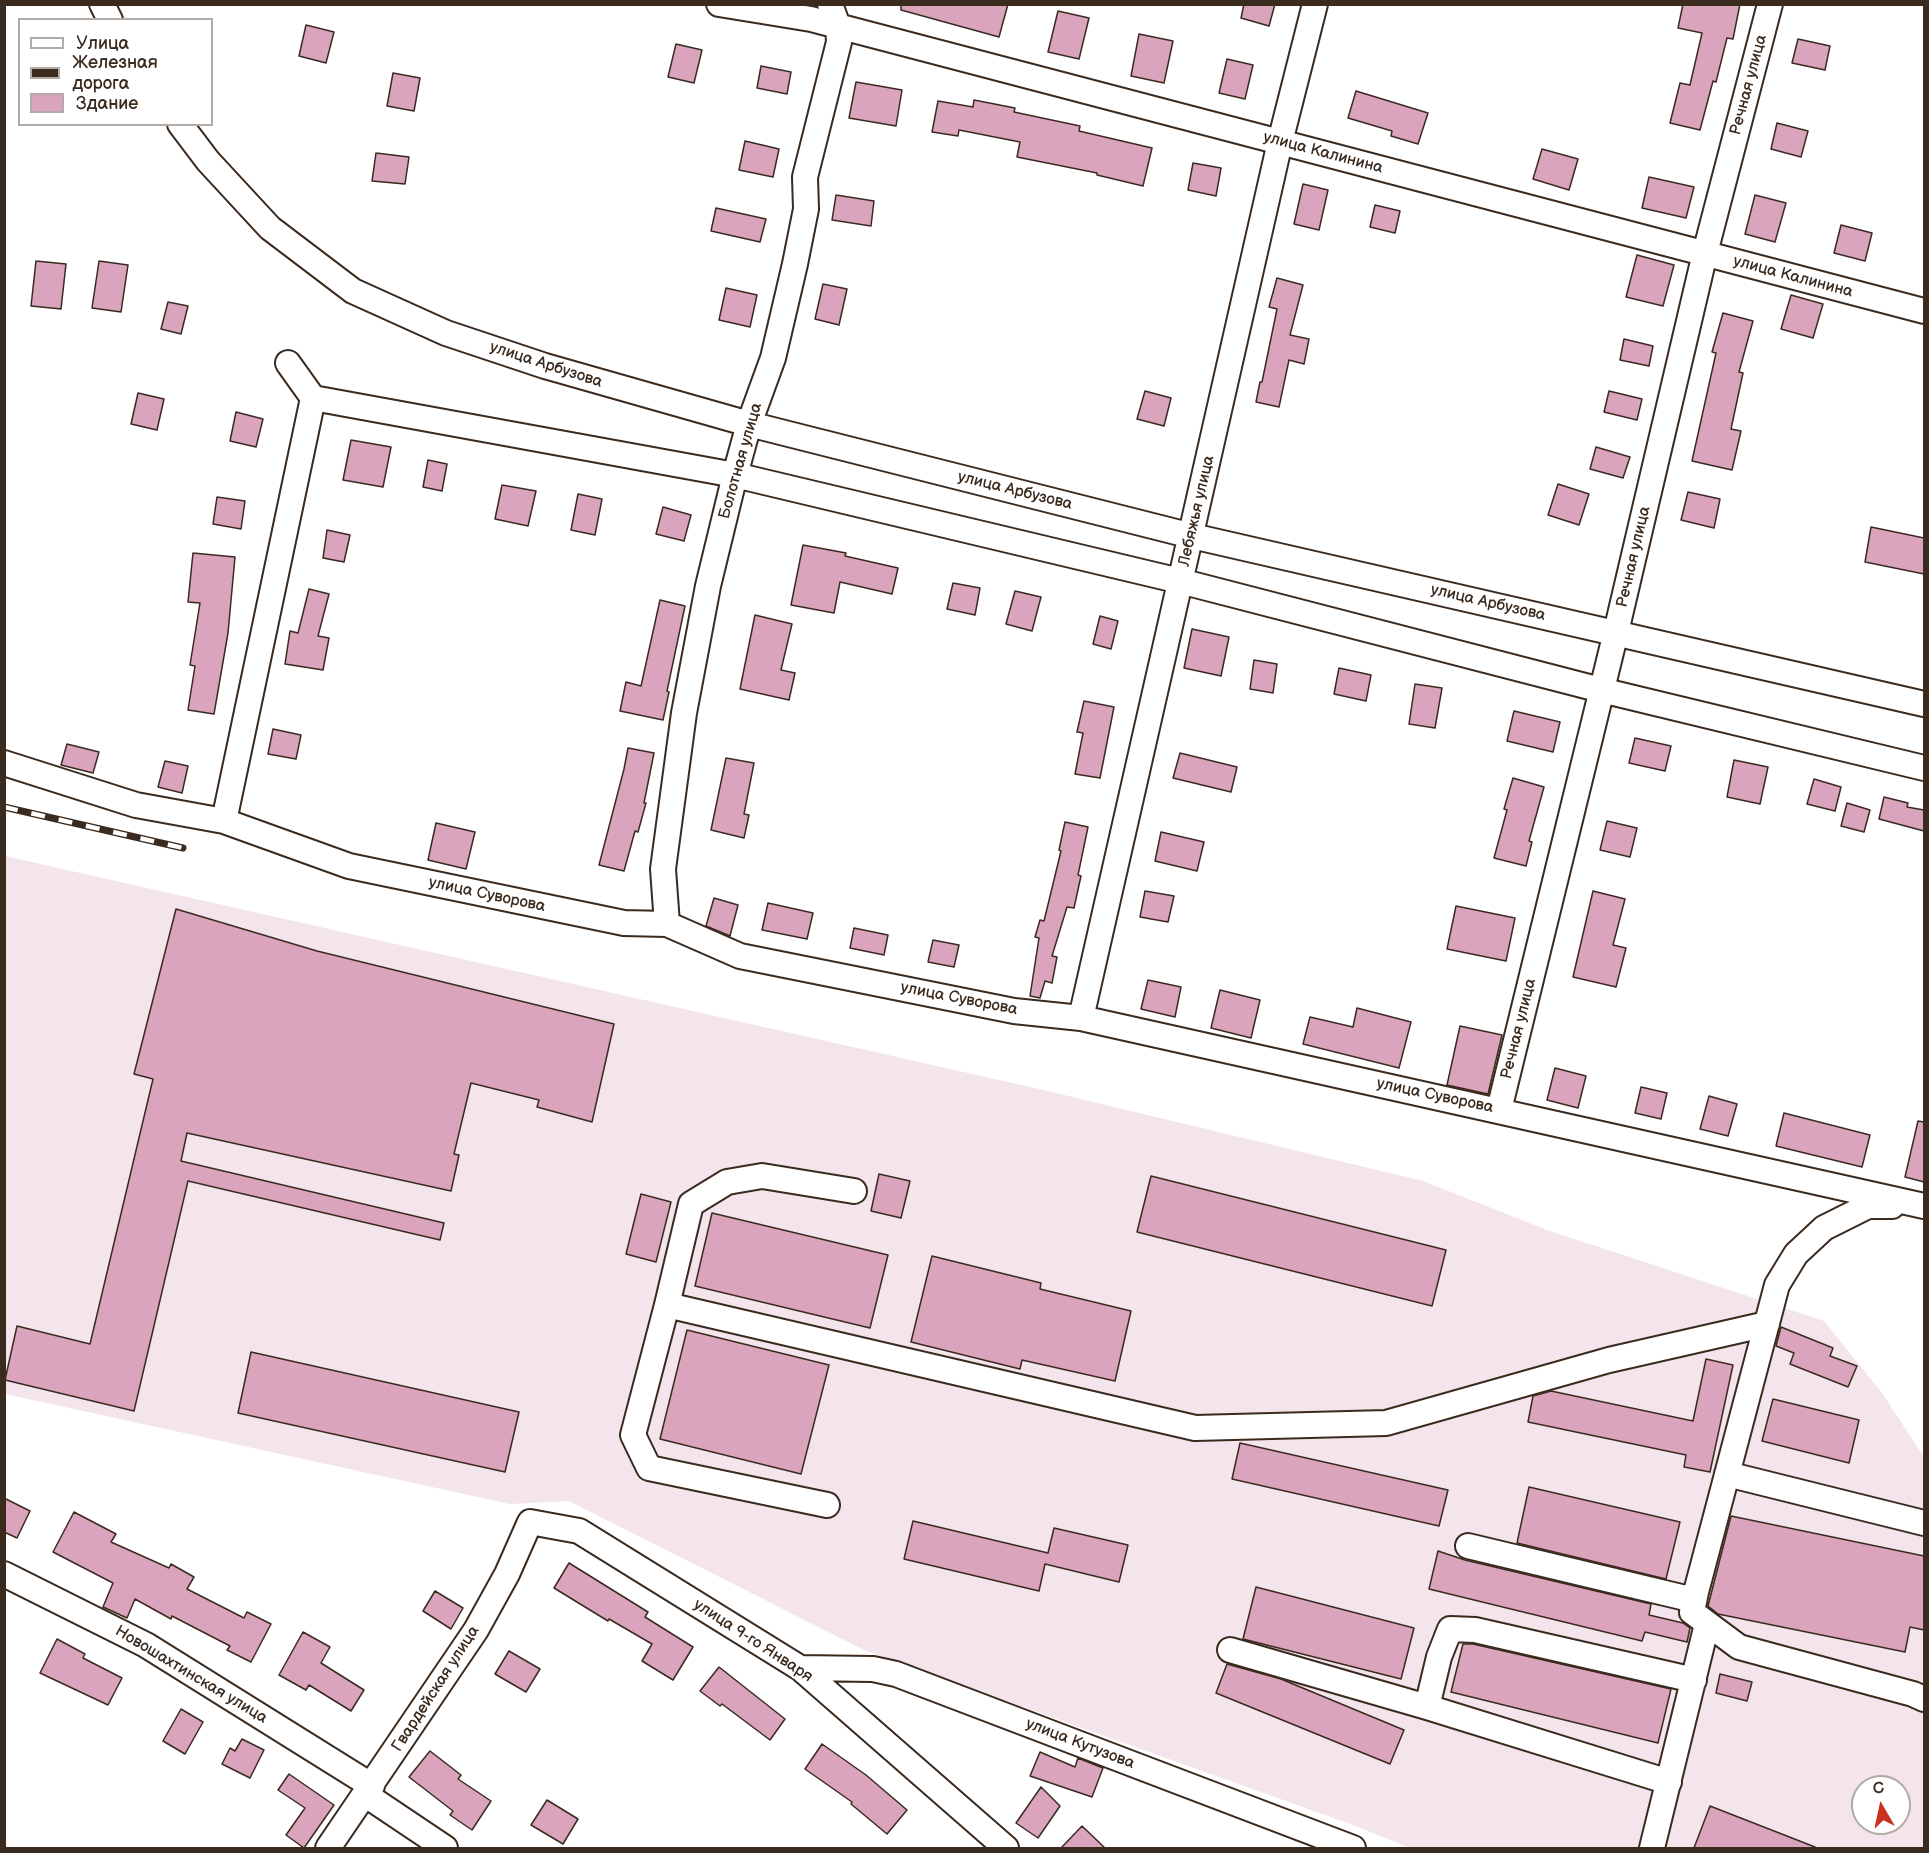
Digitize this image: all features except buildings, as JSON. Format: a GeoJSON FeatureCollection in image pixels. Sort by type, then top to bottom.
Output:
{"type":"FeatureCollection","features":[{"type":"Feature","properties":{"kind":"street"},"geometry":{"type":"LineString","coordinates":[[102,4],[109,18]]}},
{"type":"Feature","properties":{"kind":"street","name":"улица Калинина"},"geometry":{"type":"LineString","coordinates":[[719,4],[811,19],[834,15],[1280,142],[1924,311]]}},
{"type":"Feature","properties":{"kind":"street","name":"Лебяжья улица"},"geometry":{"type":"LineString","coordinates":[[1081,1018],[1280,142],[1315,4]]}},
{"type":"Feature","properties":{"kind":"street","name":"Речная улица"},"geometry":{"type":"LineString","coordinates":[[1499,1110],[1616,632],[1705,254],[1770,4]]}},
{"type":"Feature","properties":{"kind":"street","name":"Болотная улица"},"geometry":{"type":"LineString","coordinates":[[667,924],[663,869],[684,713],[708,586],[735,475],[748,424],[773,358],[795,264],[806,210],[805,177],[839,42],[834,15]]}},
{"type":"Feature","properties":{"kind":"street","name":"улица Арбузова"},"geometry":{"type":"LineString","coordinates":[[182,126],[208,161],[270,228],[353,291],[446,333],[568,373],[748,424],[1192,536],[1924,704]]}},
{"type":"Feature","properties":{"kind":"street"},"geometry":{"type":"LineString","coordinates":[[288,363],[314,398],[735,475],[1180,581],[1601,690],[1924,768]]}},
{"type":"Feature","properties":{"kind":"street"},"geometry":{"type":"LineString","coordinates":[[224,821],[314,398]]}},
{"type":"Feature","properties":{"kind":"street","name":"улица Суворова"},"geometry":{"type":"LineString","coordinates":[[4,764],[136,805],[224,821],[349,866],[624,923],[667,924],[740,956],[1014,1011],[1081,1018],[1924,1206]]}},
{"type":"Feature","properties":{"kind":"street"},"geometry":{"type":"LineString","coordinates":[[827,1505],[649,1468],[633,1435],[691,1204],[727,1182],[762,1176],[854,1191]]}},
{"type":"Feature","properties":{"kind":"street"},"geometry":{"type":"LineString","coordinates":[[1924,1206],[1868,1206],[1824,1228],[1796,1254],[1777,1286],[1692,1612],[1739,1647],[1913,1694],[1924,1700]]}},
{"type":"Feature","properties":{"kind":"street"},"geometry":{"type":"LineString","coordinates":[[667,1305],[1195,1428],[1386,1423],[1609,1360],[1767,1324]]}},
{"type":"Feature","properties":{"kind":"street"},"geometry":{"type":"LineString","coordinates":[[1727,1474],[1924,1523]]}},
{"type":"Feature","properties":{"kind":"street","name":"улица 9-го Января"},"geometry":{"type":"LineString","coordinates":[[530,1522],[579,1531],[800,1668],[1006,1848]]}},
{"type":"Feature","properties":{"kind":"street","name":"Гвардейская улица"},"geometry":{"type":"LineString","coordinates":[[328,1848],[369,1791],[476,1630],[507,1574],[530,1522]]}},
{"type":"Feature","properties":{"kind":"street"},"geometry":{"type":"LineString","coordinates":[[1468,1546],[1694,1600]]}},
{"type":"Feature","properties":{"kind":"street","name":"Новошахтинская улица"},"geometry":{"type":"LineString","coordinates":[[4,1574],[146,1645],[369,1791],[445,1848]]}},
{"type":"Feature","properties":{"kind":"street"},"geometry":{"type":"LineString","coordinates":[[1652,1848],[1707,1624]]}},
{"type":"Feature","properties":{"kind":"street"},"geometry":{"type":"LineString","coordinates":[[1427,1707],[1439,1657],[1450,1629],[1475,1630],[1694,1680]]}},
{"type":"Feature","properties":{"kind":"street"},"geometry":{"type":"LineString","coordinates":[[1230,1650],[1427,1707],[1669,1782]]}},
{"type":"Feature","properties":{"kind":"street","name":"улица Кутузова"},"geometry":{"type":"LineString","coordinates":[[800,1668],[873,1669],[896,1674],[1346,1847]]}},
{"type":"Feature","properties":{"kind":"shaded area"},"geometry":{"type":"Polygon","coordinates":[[[5,856],[1039,1089],[1423,1181],[1547,1230],[1824,1321],[1882,1393],[1924,1457],[1924,1848],[1410,1848],[1353,1825],[864,1650],[569,1501],[510,1504],[5,1394],[5,856]]]}},
{"type":"Feature","properties":{"kind":"railway"},"geometry":{"type":"LineString","coordinates":[[4,807],[183,848]]}}]}
